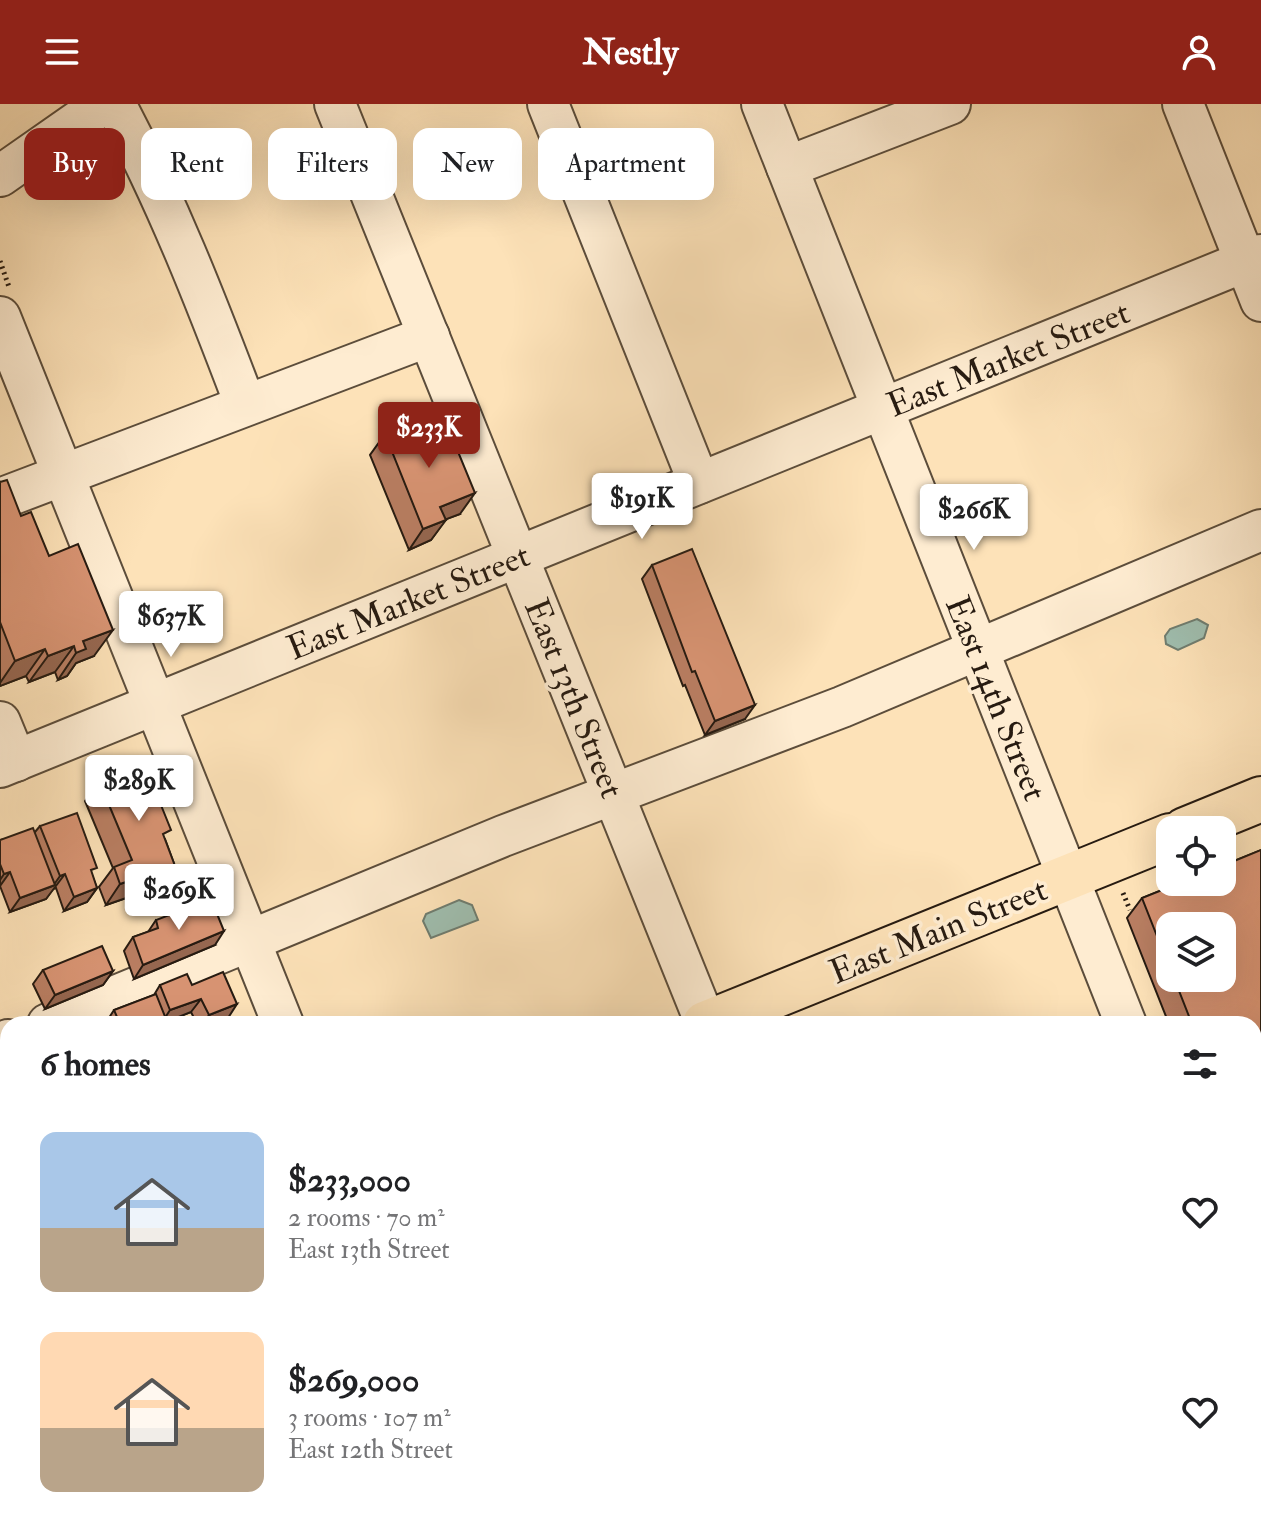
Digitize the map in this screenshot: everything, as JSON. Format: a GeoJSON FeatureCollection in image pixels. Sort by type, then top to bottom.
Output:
{"type":"FeatureCollection","features":[{"type":"Feature","properties":{"kind":"main road"},"geometry":{"type":"LineString","coordinates":[[1219,816],[1261,799]]}},
{"type":"Feature","properties":{"kind":"main road"},"geometry":{"type":"LineString","coordinates":[[1236,838],[1261,828]]}},
{"type":"Feature","properties":{"kind":"main road","name":"East Main Street"},"geometry":{"type":"LineString","coordinates":[[794,1016],[1073,890],[1156,844]]}},
{"type":"Feature","properties":{"kind":"main road","name":"East Main Street"},"geometry":{"type":"LineString","coordinates":[[728,1016],[1073,890],[1156,868]]}},
{"type":"Feature","properties":{"kind":"street"},"geometry":{"type":"LineString","coordinates":[[0,176],[103,104]]}},
{"type":"Feature","properties":{"kind":"street"},"geometry":{"type":"LineString","coordinates":[[115,104],[154,175],[245,404]]}},
{"type":"Feature","properties":{"kind":"street","name":"East 13th Street"},"geometry":{"type":"LineString","coordinates":[[335,104],[703,1016]]}},
{"type":"Feature","properties":{"kind":"street"},"geometry":{"type":"LineString","coordinates":[[548,104],[699,483]]}},
{"type":"Feature","properties":{"kind":"street","name":"East 14th Street"},"geometry":{"type":"LineString","coordinates":[[762,104],[1123,1016]]}},
{"type":"Feature","properties":{"kind":"street"},"geometry":{"type":"LineString","coordinates":[[787,167],[950,104]]}},
{"type":"Feature","properties":{"kind":"street"},"geometry":{"type":"LineString","coordinates":[[1183,104],[1253,258],[1261,301]]}},
{"type":"Feature","properties":{"kind":"street","name":"East Market Street"},"geometry":{"type":"LineString","coordinates":[[8,764],[1253,258]]}},
{"type":"Feature","properties":{"kind":"street"},"geometry":{"type":"LineString","coordinates":[[0,317],[280,1016]]}},
{"type":"Feature","properties":{"kind":"street"},"geometry":{"type":"LineString","coordinates":[[0,499],[429,336]]}},
{"type":"Feature","properties":{"kind":"street"},"geometry":{"type":"LineString","coordinates":[[68,1016],[614,794],[842,707],[1261,530]]}},
{"type":"Feature","properties":{"kind":"street"},"geometry":{"type":"LineString","coordinates":[[0,722],[8,764]]}},
{"type":"Feature","properties":{"kind":"shaded area"},"geometry":{"type":"Polygon","coordinates":[[[1197,619],[1208,625],[1204,638],[1178,650],[1166,644],[1165,636],[1170,629],[1197,619]]]}},
{"type":"Feature","properties":{"kind":"shaded area"},"geometry":{"type":"Polygon","coordinates":[[[459,900],[472,905],[478,920],[431,938],[423,921],[426,914],[459,900]]]}},
{"type":"Feature","properties":{"kind":"building"},"geometry":{"type":"Polygon","coordinates":[[[427,418],[437,443],[452,437],[475,493],[440,507],[446,520],[423,529],[385,434],[427,418]]]}},
{"type":"Feature","properties":{"kind":"building"},"geometry":{"type":"Polygon","coordinates":[[[7,480],[21,516],[31,512],[49,556],[78,544],[113,630],[83,641],[86,649],[76,653],[74,646],[48,656],[45,649],[15,661],[0,622],[0,482],[7,480]]]}},
{"type":"Feature","properties":{"kind":"building"},"geometry":{"type":"Polygon","coordinates":[[[692,549],[755,705],[715,721],[695,671],[692,672],[652,565],[692,549]]]}},
{"type":"Feature","properties":{"kind":"building"},"geometry":{"type":"Polygon","coordinates":[[[144,763],[171,830],[163,834],[175,866],[120,884],[114,867],[132,860],[99,781],[144,763]]]}},
{"type":"Feature","properties":{"kind":"building"},"geometry":{"type":"Polygon","coordinates":[[[77,813],[97,868],[91,870],[97,888],[74,897],[65,874],[60,876],[40,826],[77,813]]]}},
{"type":"Feature","properties":{"kind":"building"},"geometry":{"type":"Polygon","coordinates":[[[33,828],[55,885],[20,898],[10,872],[4,874],[0,864],[0,840],[33,828]]]}},
{"type":"Feature","properties":{"kind":"building"},"geometry":{"type":"Polygon","coordinates":[[[1261,850],[1261,1016],[1189,1016],[1179,992],[1236,992],[1236,912],[1156,912],[1156,934],[1142,898],[1156,892],[1156,896],[1236,896],[1236,860],[1261,850]]]}},
{"type":"Feature","properties":{"kind":"building"},"geometry":{"type":"Polygon","coordinates":[[[211,899],[224,931],[143,965],[133,937],[158,928],[156,920],[211,899]]]}},
{"type":"Feature","properties":{"kind":"building"},"geometry":{"type":"Polygon","coordinates":[[[102,946],[113,971],[55,995],[43,970],[102,946]]]}},
{"type":"Feature","properties":{"kind":"building"},"geometry":{"type":"Polygon","coordinates":[[[223,972],[237,1004],[209,1015],[201,999],[170,1010],[160,985],[187,974],[192,985],[223,972]]]}},
{"type":"Feature","properties":{"kind":"building"},"geometry":{"type":"Polygon","coordinates":[[[156,994],[165,1016],[117,1016],[114,1010],[156,994]]]}}]}
